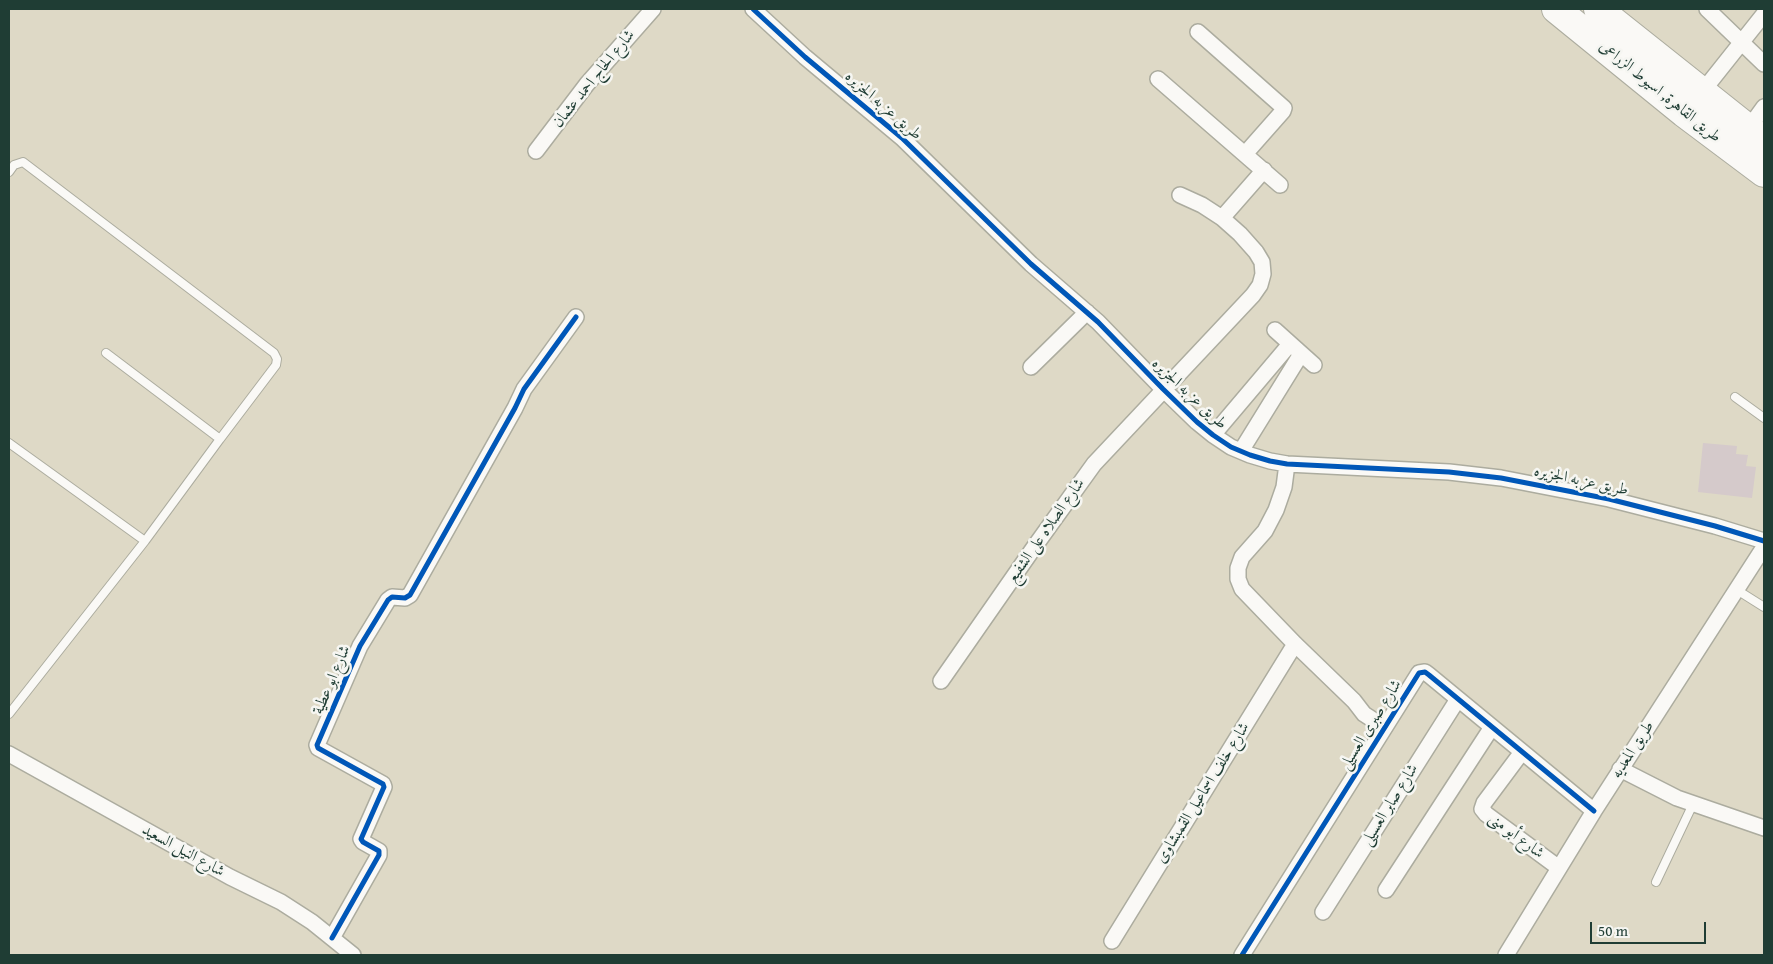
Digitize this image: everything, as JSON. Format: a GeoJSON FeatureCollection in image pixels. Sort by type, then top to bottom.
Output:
{"type":"FeatureCollection","features":[{"type":"Feature","properties":{"kind":"highway","name":"طريق القاهرة, اسيوط الزراعى"},"geometry":{"type":"LineString","coordinates":[[1556,9],[1594,14],[1702,92],[1756,134]]}},
{"type":"Feature","properties":{"kind":"highway","name":"طريق القاهرة, اسيوط الزراعى"},"geometry":{"type":"LineString","coordinates":[[1594,14],[1684,112],[1764,173]]}},
{"type":"Feature","properties":{"kind":"street","name":"شارع الحاج احمد عثمان"},"geometry":{"type":"LineString","coordinates":[[536,151],[588,84],[653,9]]}},
{"type":"Feature","properties":{"kind":"street","name":"طريق عزبه الجزيره"},"geometry":{"type":"LineString","coordinates":[[753,9],[805,57],[902,138],[1031,264],[1087,312],[1163,389],[1213,435],[1241,451],[1270,461],[1287,464],[1449,472],[1501,478],[1653,509],[1764,541]]}},
{"type":"Feature","properties":{"kind":"street"},"geometry":{"type":"LineString","coordinates":[[1707,9],[1764,64]]}},
{"type":"Feature","properties":{"kind":"street"},"geometry":{"type":"LineString","coordinates":[[1702,92],[1764,14]]}},
{"type":"Feature","properties":{"kind":"street"},"geometry":{"type":"LineString","coordinates":[[1198,32],[1284,108],[1245,154]]}},
{"type":"Feature","properties":{"kind":"street"},"geometry":{"type":"LineString","coordinates":[[1158,79],[1280,184]]}},
{"type":"Feature","properties":{"kind":"street"},"geometry":{"type":"LineString","coordinates":[[1756,134],[1764,106]]}},
{"type":"Feature","properties":{"kind":"street"},"geometry":{"type":"LineString","coordinates":[[1222,218],[1264,170]]}},
{"type":"Feature","properties":{"kind":"street","name":"شارع الصلاه على الشفيع"},"geometry":{"type":"LineString","coordinates":[[941,682],[1082,480],[1103,454],[1260,285],[1263,274],[1262,262],[1240,234],[1222,218],[1202,205],[1180,195]]}},
{"type":"Feature","properties":{"kind":"street"},"geometry":{"type":"LineString","coordinates":[[1031,367],[1087,312]]}},
{"type":"Feature","properties":{"kind":"street","name":"شارع ابو عطية"},"geometry":{"type":"LineString","coordinates":[[332,938],[379,855],[379,852],[361,839],[384,787],[383,784],[318,748],[317,745],[364,638],[388,600],[392,597],[405,598],[410,595],[515,408],[524,388],[576,317]]}},
{"type":"Feature","properties":{"kind":"street"},"geometry":{"type":"LineString","coordinates":[[1275,330],[1314,365]]}},
{"type":"Feature","properties":{"kind":"street"},"geometry":{"type":"LineString","coordinates":[[1213,435],[1296,349]]}},
{"type":"Feature","properties":{"kind":"street"},"geometry":{"type":"LineString","coordinates":[[1241,451],[1296,349]]}},
{"type":"Feature","properties":{"kind":"street"},"geometry":{"type":"LineString","coordinates":[[1287,464],[1284,487],[1276,510],[1265,531],[1242,557],[1238,568],[1238,578],[1242,589],[1354,701],[1364,714],[1384,727]]}},
{"type":"Feature","properties":{"kind":"street","name":"طريق المعديه"},"geometry":{"type":"LineString","coordinates":[[1506,955],[1620,769],[1764,547]]}},
{"type":"Feature","properties":{"kind":"street","name":"شارع خلف اسماعيل القمبشاوى"},"geometry":{"type":"LineString","coordinates":[[1112,941],[1295,644]]}},
{"type":"Feature","properties":{"kind":"street","name":"شارع صبرى العسيلى"},"geometry":{"type":"LineString","coordinates":[[1242,955],[1419,672],[1425,672],[1594,811]]}},
{"type":"Feature","properties":{"kind":"street","name":"شارع صابر العسيلى"},"geometry":{"type":"LineString","coordinates":[[1323,912],[1458,699]]}},
{"type":"Feature","properties":{"kind":"street"},"geometry":{"type":"LineString","coordinates":[[1386,890],[1492,727]]}},
{"type":"Feature","properties":{"kind":"street","name":"شارع أبو منى"},"geometry":{"type":"LineString","coordinates":[[1522,752],[1484,803],[1482,809],[1486,814],[1559,868]]}},
{"type":"Feature","properties":{"kind":"street","name":"شارع النيل السعيد"},"geometry":{"type":"LineString","coordinates":[[9,754],[230,877],[281,902],[300,914],[352,955]]}},
{"type":"Feature","properties":{"kind":"street"},"geometry":{"type":"LineString","coordinates":[[1620,769],[1677,798],[1764,828]]}},
{"type":"Feature","properties":{"kind":"lane"},"geometry":{"type":"LineString","coordinates":[[9,172],[14,165],[23,162],[274,354],[277,359],[276,365],[145,541],[9,714]]}},
{"type":"Feature","properties":{"kind":"lane"},"geometry":{"type":"LineString","coordinates":[[106,353],[220,439]]}},
{"type":"Feature","properties":{"kind":"lane"},"geometry":{"type":"LineString","coordinates":[[1735,397],[1764,418]]}},
{"type":"Feature","properties":{"kind":"lane"},"geometry":{"type":"LineString","coordinates":[[9,443],[145,541]]}},
{"type":"Feature","properties":{"kind":"lane"},"geometry":{"type":"LineString","coordinates":[[1736,590],[1764,607]]}},
{"type":"Feature","properties":{"kind":"lane"},"geometry":{"type":"LineString","coordinates":[[1656,882],[1693,804]]}},
{"type":"Feature","properties":{"kind":"building"},"geometry":{"type":"Polygon","coordinates":[[[1703,443],[1737,446],[1736,454],[1748,455],[1746,466],[1756,467],[1752,498],[1698,492],[1703,443]]]}},
{"type":"Feature","properties":{"kind":"cycle path"},"geometry":{"type":"LineString","coordinates":[[753,9],[805,57],[902,138],[1031,264],[1098,322],[1197,422],[1231,447],[1250,455],[1287,464],[1449,472],[1501,478],[1609,499],[1715,526],[1764,541]]}},
{"type":"Feature","properties":{"kind":"cycle path"},"geometry":{"type":"LineString","coordinates":[[332,938],[379,855],[379,851],[361,839],[384,787],[383,784],[318,748],[317,745],[360,646],[388,600],[392,597],[405,598],[410,595],[524,389],[576,317]]}},
{"type":"Feature","properties":{"kind":"cycle path"},"geometry":{"type":"LineString","coordinates":[[1242,955],[1419,673],[1425,672],[1429,675],[1594,811]]}}]}
